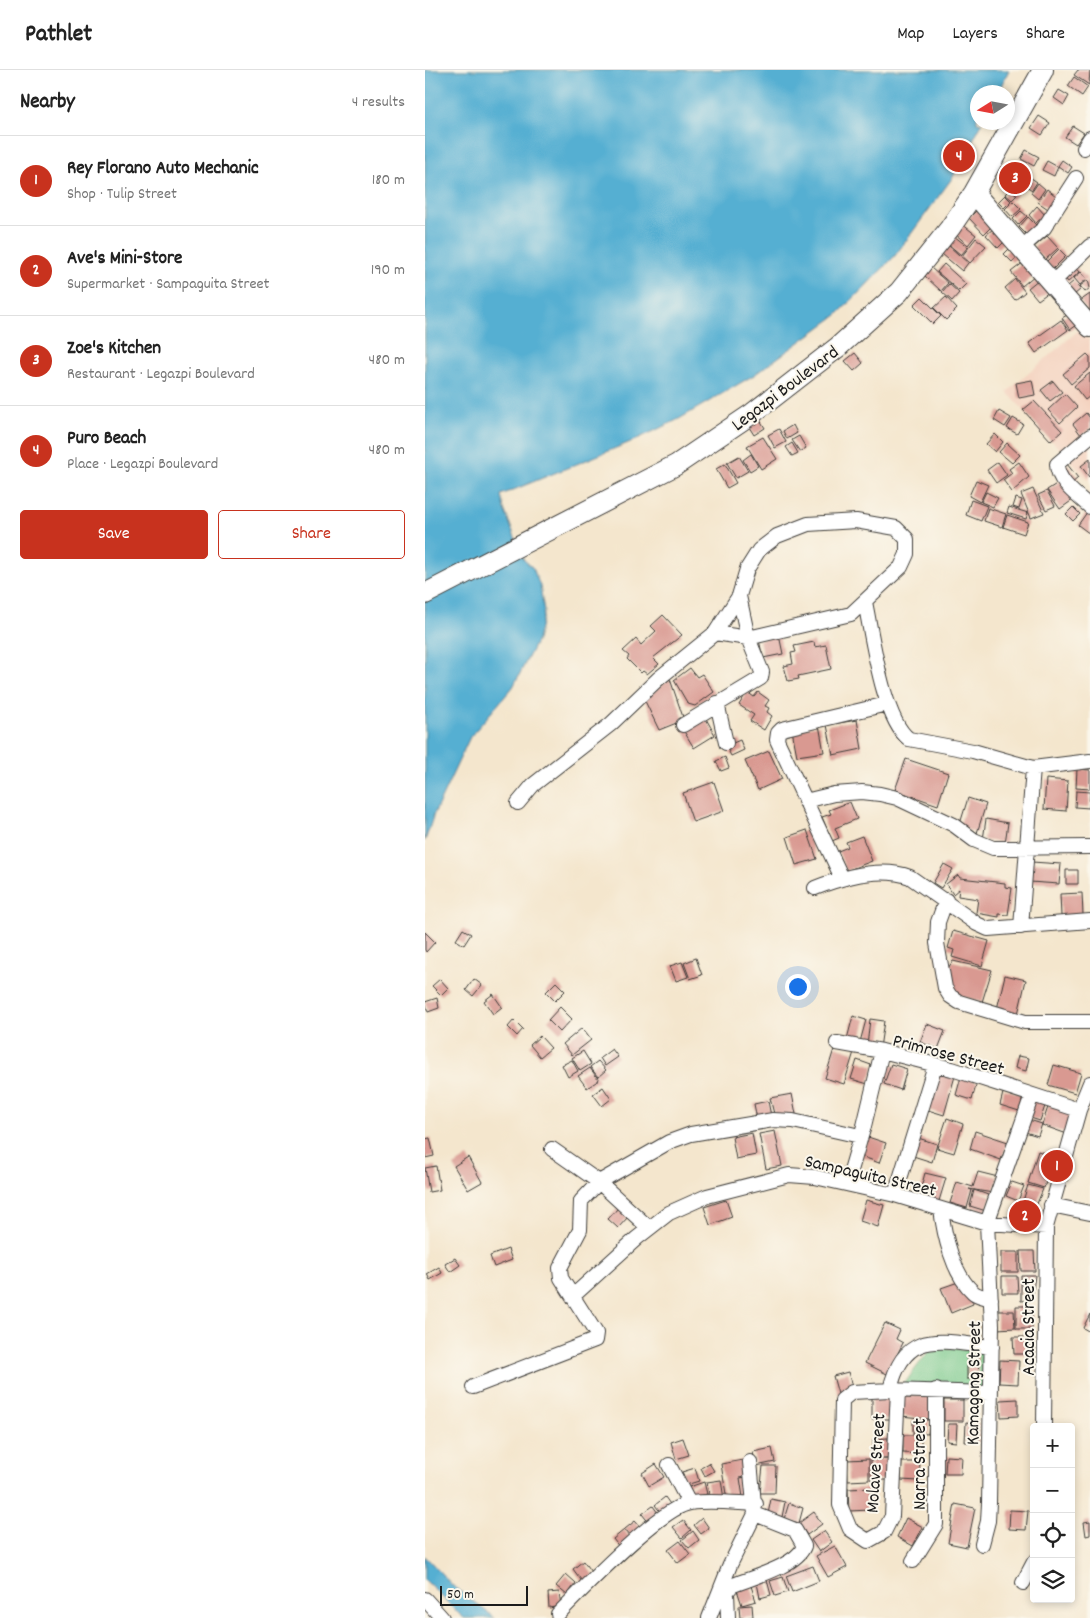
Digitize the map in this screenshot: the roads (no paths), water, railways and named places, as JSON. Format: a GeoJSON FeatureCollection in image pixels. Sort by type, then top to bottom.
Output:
{"type":"FeatureCollection","features":[{"type":"Feature","properties":{"kind":"street","name":"Legazpi Boulevard"},"geometry":{"type":"LineString","coordinates":[[425,594],[676,465],[753,413],[838,347],[899,292],[950,228],[974,193],[1043,70]]}},
{"type":"Feature","properties":{"kind":"street"},"geometry":{"type":"LineString","coordinates":[[1021,248],[1044,228],[1076,178]]}},
{"type":"Feature","properties":{"kind":"street"},"geometry":{"type":"LineString","coordinates":[[974,193],[1090,327]]}},
{"type":"Feature","properties":{"kind":"street"},"geometry":{"type":"LineString","coordinates":[[1052,283],[1090,246]]}},
{"type":"Feature","properties":{"kind":"street"},"geometry":{"type":"LineString","coordinates":[[1090,436],[1057,464],[1057,471],[1090,507]]}},
{"type":"Feature","properties":{"kind":"street"},"geometry":{"type":"LineString","coordinates":[[518,803],[533,785],[611,724],[658,679],[715,633],[739,596],[747,569],[759,550],[777,536],[808,524],[856,521],[896,528],[907,539],[907,554],[901,567],[851,614],[747,638],[715,633]]}},
{"type":"Feature","properties":{"kind":"street"},"geometry":{"type":"LineString","coordinates":[[683,724],[761,678],[762,672],[747,638],[739,596]]}},
{"type":"Feature","properties":{"kind":"street"},"geometry":{"type":"LineString","coordinates":[[865,602],[887,704],[901,733],[909,739],[973,751],[1033,768],[1090,761]]}},
{"type":"Feature","properties":{"kind":"street"},"geometry":{"type":"LineString","coordinates":[[717,703],[726,743]]}},
{"type":"Feature","properties":{"kind":"street"},"geometry":{"type":"LineString","coordinates":[[842,878],[777,740],[778,733],[783,729],[887,704]]}},
{"type":"Feature","properties":{"kind":"street"},"geometry":{"type":"LineString","coordinates":[[1021,927],[1033,768]]}},
{"type":"Feature","properties":{"kind":"street"},"geometry":{"type":"LineString","coordinates":[[805,801],[834,794],[862,792],[880,794],[897,798],[954,825],[974,840],[993,848],[1090,847]]}},
{"type":"Feature","properties":{"kind":"street"},"geometry":{"type":"LineString","coordinates":[[815,888],[842,878],[887,873],[901,874],[946,900],[977,924],[988,929],[1021,927],[1041,923],[1090,921]]}},
{"type":"Feature","properties":{"kind":"street"},"geometry":{"type":"LineString","coordinates":[[946,900],[938,922],[937,943],[942,975],[950,996],[959,1002],[1025,1022],[1090,1022]]}},
{"type":"Feature","properties":{"kind":"street"},"geometry":{"type":"LineString","coordinates":[[837,1043],[882,1051]]}},
{"type":"Feature","properties":{"kind":"street","name":"Primrose Street"},"geometry":{"type":"LineString","coordinates":[[847,1184],[882,1051],[935,1065],[1079,1110]]}},
{"type":"Feature","properties":{"kind":"street"},"geometry":{"type":"LineString","coordinates":[[895,1195],[935,1065]]}},
{"type":"Feature","properties":{"kind":"street","name":"Acacia Street"},"geometry":{"type":"LineString","coordinates":[[1044,1423],[1046,1227],[1079,1110],[1090,1083]]}},
{"type":"Feature","properties":{"kind":"street"},"geometry":{"type":"LineString","coordinates":[[987,1223],[1032,1095]]}},
{"type":"Feature","properties":{"kind":"street"},"geometry":{"type":"LineString","coordinates":[[473,1387],[595,1340],[596,1333],[561,1278],[560,1268],[580,1230],[581,1200],[599,1182],[669,1142],[691,1134],[756,1122],[793,1121],[860,1136]]}},
{"type":"Feature","properties":{"kind":"street"},"geometry":{"type":"LineString","coordinates":[[552,1149],[599,1182],[649,1228]]}},
{"type":"Feature","properties":{"kind":"street","name":"Sampaguita Street"},"geometry":{"type":"LineString","coordinates":[[573,1296],[669,1212],[707,1196],[789,1175],[815,1177],[895,1195],[987,1223],[1046,1227]]}},
{"type":"Feature","properties":{"kind":"street"},"geometry":{"type":"LineString","coordinates":[[1051,1205],[1090,1213]]}},
{"type":"Feature","properties":{"kind":"street"},"geometry":{"type":"LineString","coordinates":[[941,1209],[946,1239],[965,1282],[974,1294],[991,1299]]}},
{"type":"Feature","properties":{"kind":"street","name":"Kamagong Street"},"geometry":{"type":"LineString","coordinates":[[982,1544],[988,1520],[992,1347],[987,1223]]}},
{"type":"Feature","properties":{"kind":"street"},"geometry":{"type":"LineString","coordinates":[[990,1393],[894,1390],[894,1371],[904,1355],[923,1344],[934,1341],[992,1347]]}},
{"type":"Feature","properties":{"kind":"street","name":"Molave Street"},"geometry":{"type":"LineString","coordinates":[[894,1390],[892,1516],[884,1532],[868,1541],[850,1529],[840,1505],[841,1400],[852,1392],[894,1390]]}},
{"type":"Feature","properties":{"kind":"street","name":"Narra Street"},"geometry":{"type":"LineString","coordinates":[[913,1561],[936,1524],[936,1390]]}},
{"type":"Feature","properties":{"kind":"street"},"geometry":{"type":"LineString","coordinates":[[709,1618],[755,1509],[750,1462]]}},
{"type":"Feature","properties":{"kind":"street"},"geometry":{"type":"LineString","coordinates":[[669,1465],[689,1503]]}},
{"type":"Feature","properties":{"kind":"street"},"geometry":{"type":"LineString","coordinates":[[558,1614],[636,1539],[671,1512],[689,1503],[723,1502],[755,1509],[795,1530],[804,1546],[801,1553],[793,1561],[731,1586],[727,1592],[728,1618]]}},
{"type":"Feature","properties":{"kind":"street"},"geometry":{"type":"LineString","coordinates":[[1023,1583],[1030,1570]]}},
{"type":"Feature","properties":{"kind":"street"},"geometry":{"type":"LineString","coordinates":[[425,1599],[442,1618]]}},
{"type":"Feature","properties":{"kind":"water"},"geometry":{"type":"Polygon","coordinates":[[[425,70],[1009,70],[1002,85],[970,85],[970,130],[978,130],[953,177],[894,257],[837,315],[754,375],[679,419],[633,441],[501,495],[504,509],[524,560],[533,568],[540,586],[544,611],[537,640],[513,687],[470,737],[434,814],[425,841],[425,70]]]}},
{"type":"Feature","properties":{"kind":"water"},"geometry":{"type":"Polygon","coordinates":[[[425,1556],[453,1586],[495,1618],[464,1618],[458,1613],[425,1580],[425,1556]]]}},
{"type":"Feature","properties":{"kind":"place","name":"Puro Beach"},"geometry":{"type":"Point","coordinates":[959,156]}},
{"type":"Feature","properties":{"kind":"place","name":"Zoe's Kitchen"},"geometry":{"type":"Point","coordinates":[1015,178]}},
{"type":"Feature","properties":{"kind":"place","name":"Rey Florano Auto Mechanic"},"geometry":{"type":"Point","coordinates":[1057,1166]}},
{"type":"Feature","properties":{"kind":"place","name":"Ave's Mini-Store"},"geometry":{"type":"Point","coordinates":[1025,1216]}}]}
